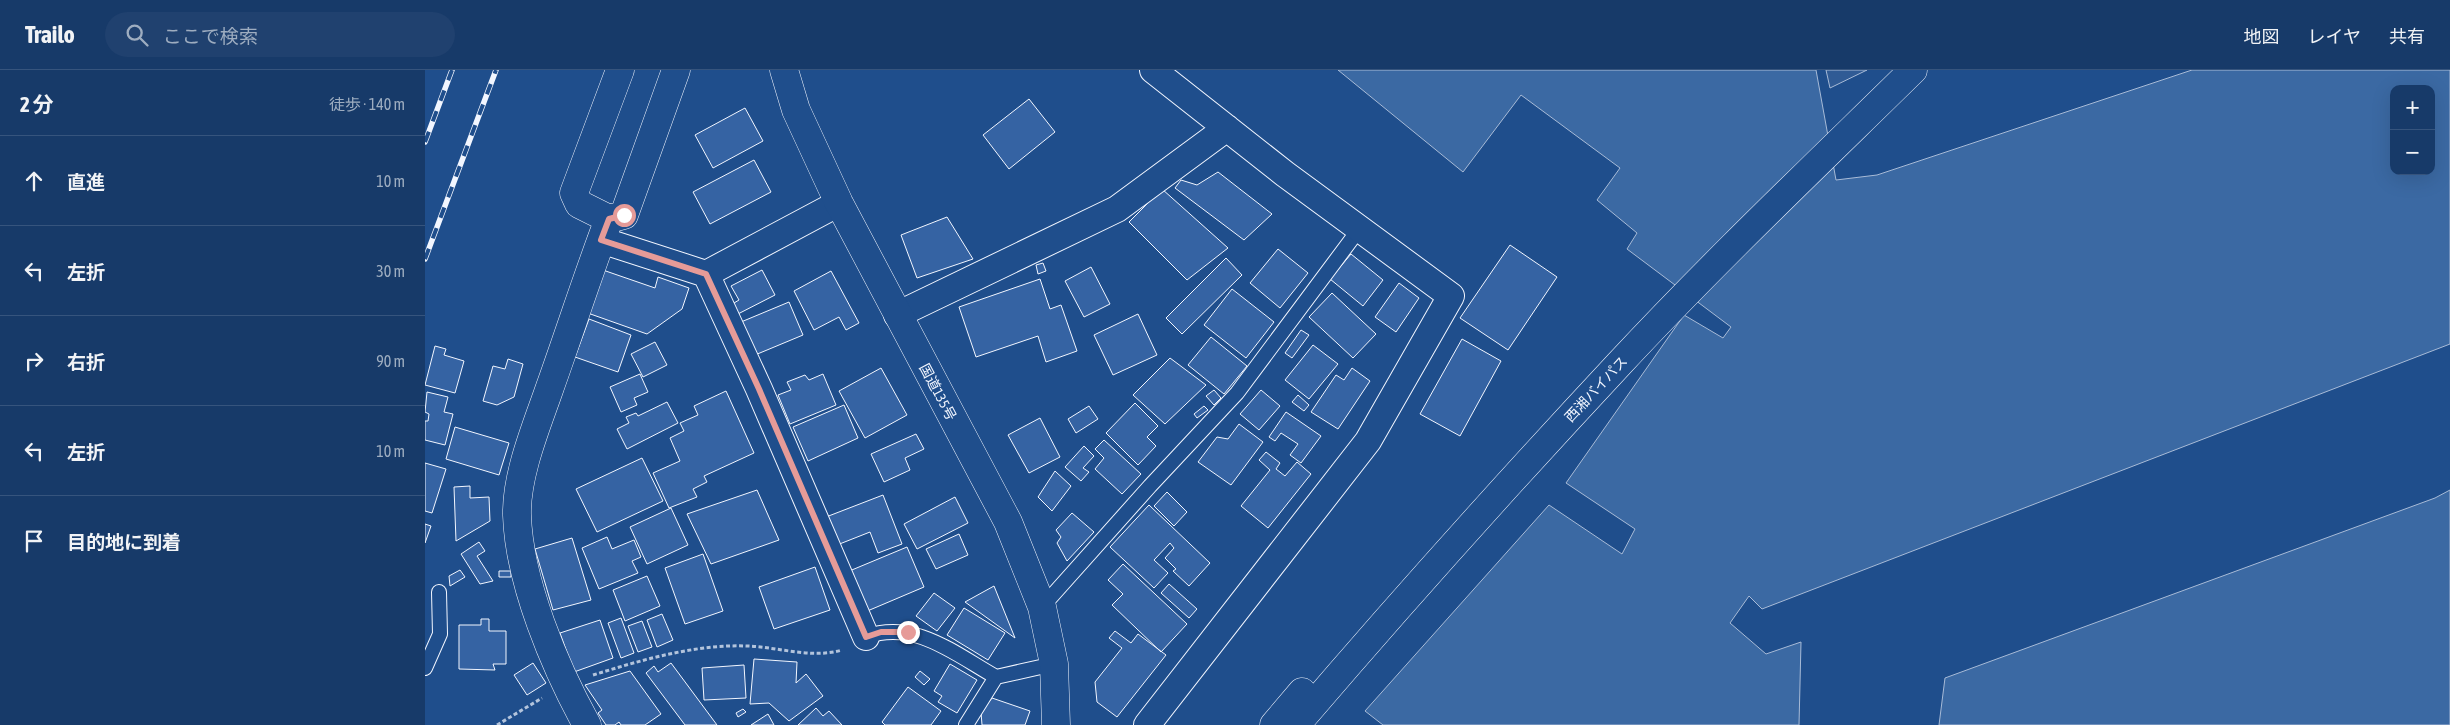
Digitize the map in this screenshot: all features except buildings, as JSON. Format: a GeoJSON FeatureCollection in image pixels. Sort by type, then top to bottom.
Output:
{"type":"FeatureCollection","features":[{"type":"Feature","properties":{"kind":"main road"},"geometry":{"type":"LineString","coordinates":[[605,229],[579,204],[574,193],[620,70]]}},
{"type":"Feature","properties":{"kind":"main road"},"geometry":{"type":"LineString","coordinates":[[587,725],[564,684],[536,608],[523,553],[517,514],[521,482],[537,427],[605,229],[624,215],[676,70]]}},
{"type":"Feature","properties":{"kind":"main road","name":"国道135号"},"geometry":{"type":"LineString","coordinates":[[783,70],[796,110],[839,203],[1008,522],[1042,608],[1054,664],[1056,725]]}},
{"type":"Feature","properties":{"kind":"main road","name":"西湘バイパス"},"geometry":{"type":"LineString","coordinates":[[1274,725],[1380,603],[1607,354],[1760,195],[1889,70]]}},
{"type":"Feature","properties":{"kind":"main road","name":"西湘バイパス"},"geometry":{"type":"LineString","coordinates":[[1296,725],[1391,615],[1619,363],[1773,206],[1913,70]]}},
{"type":"Feature","properties":{"kind":"street"},"geometry":{"type":"LineString","coordinates":[[1147,725],[1368,440],[1451,296],[1153,70]]}},
{"type":"Feature","properties":{"kind":"street"},"geometry":{"type":"LineString","coordinates":[[897,315],[1117,209],[1227,128]]}},
{"type":"Feature","properties":{"kind":"street"},"geometry":{"type":"LineString","coordinates":[[706,274],[839,203]]}},
{"type":"Feature","properties":{"kind":"street"},"geometry":{"type":"LineString","coordinates":[[605,229],[706,274],[759,389],[866,637]]}},
{"type":"Feature","properties":{"kind":"lane"},"geometry":{"type":"LineString","coordinates":[[1042,608],[1149,486],[1237,393],[1360,228]]}},
{"type":"Feature","properties":{"kind":"lane"},"geometry":{"type":"LineString","coordinates":[[425,668],[440,634],[439,592]]}},
{"type":"Feature","properties":{"kind":"lane"},"geometry":{"type":"LineString","coordinates":[[866,637],[881,632],[908,632],[932,641],[996,677],[1054,664]]}},
{"type":"Feature","properties":{"kind":"lane"},"geometry":{"type":"LineString","coordinates":[[966,725],[996,677]]}},
{"type":"Feature","properties":{"kind":"path"},"geometry":{"type":"LineString","coordinates":[[497,725],[564,684],[628,664],[687,651],[746,646],[828,655],[859,645],[866,637]]}},
{"type":"Feature","properties":{"kind":"shaded area"},"geometry":{"type":"Polygon","coordinates":[[[1338,70],[1816,70],[1836,180],[1877,175],[2192,70],[2450,70],[2450,344],[1762,609],[1749,596],[1730,623],[1766,654],[1801,642],[1799,725],[1383,725],[1365,711],[1549,505],[1622,554],[1635,529],[1566,483],[1684,315],[1723,338],[1731,327],[1627,249],[1637,233],[1597,200],[1620,168],[1521,95],[1463,172],[1338,70]]]}},
{"type":"Feature","properties":{"kind":"shaded area"},"geometry":{"type":"Polygon","coordinates":[[[1826,70],[1867,70],[1830,88],[1826,70]]]}},
{"type":"Feature","properties":{"kind":"shaded area"},"geometry":{"type":"Polygon","coordinates":[[[2450,490],[2450,725],[1939,725],[1945,678],[2435,498],[2450,490]]]}},
{"type":"Feature","properties":{"kind":"railway"},"geometry":{"type":"LineString","coordinates":[[425,142],[452,70]]}},
{"type":"Feature","properties":{"kind":"railway"},"geometry":{"type":"LineString","coordinates":[[425,259],[496,70]]}},
{"type":"Feature","properties":{"kind":"route"},"geometry":{"type":"LineString","coordinates":[[624,215],[609,219],[601,240],[706,274],[759,389],[866,637],[881,632],[908,632]]}}]}
